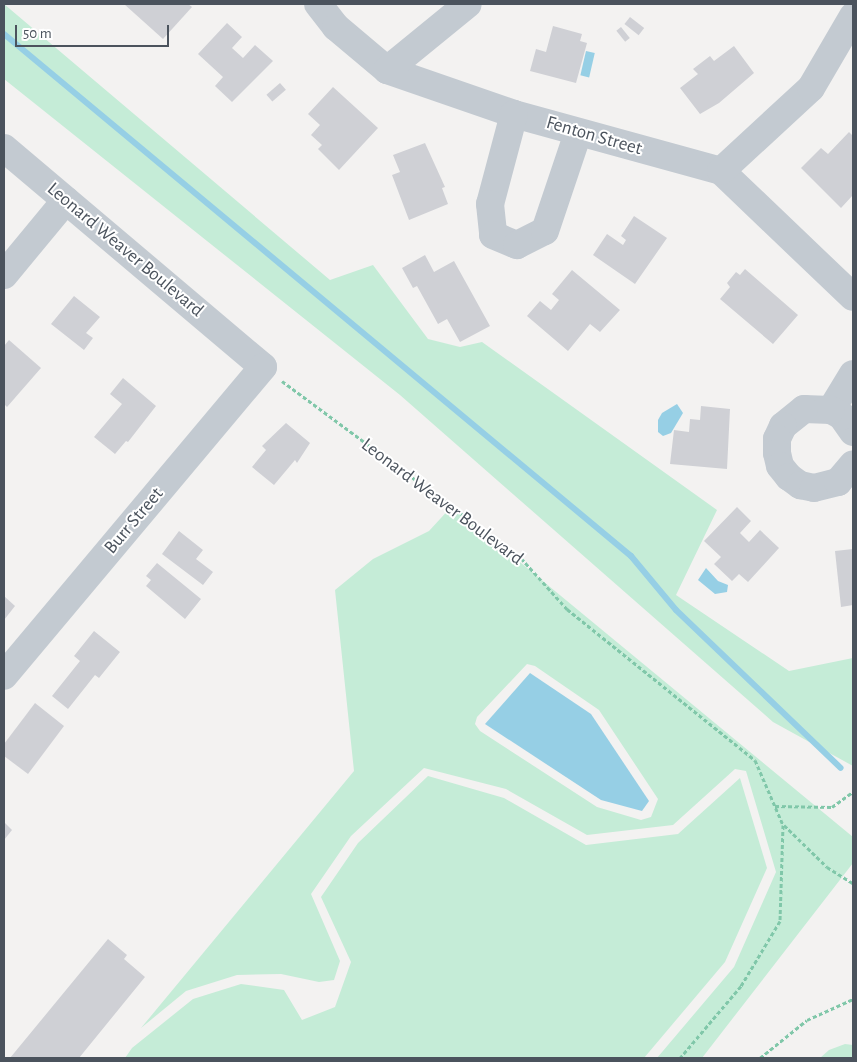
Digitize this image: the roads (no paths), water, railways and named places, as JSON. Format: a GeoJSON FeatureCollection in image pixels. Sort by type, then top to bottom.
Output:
{"type":"FeatureCollection","features":[{"type":"Feature","properties":{"kind":"street","name":"Fenton Street"},"geometry":{"type":"LineString","coordinates":[[318,4],[336,27],[387,70],[514,114],[721,171],[853,297]]}},
{"type":"Feature","properties":{"kind":"street"},"geometry":{"type":"LineString","coordinates":[[387,70],[468,4]]}},
{"type":"Feature","properties":{"kind":"street"},"geometry":{"type":"LineString","coordinates":[[721,171],[811,88],[853,16]]}},
{"type":"Feature","properties":{"kind":"street"},"geometry":{"type":"LineString","coordinates":[[514,114],[490,204],[493,235],[517,245],[545,231],[578,133]]}},
{"type":"Feature","properties":{"kind":"street","name":"Leonard Weaver Boulevard"},"geometry":{"type":"LineString","coordinates":[[4,148],[263,367]]}},
{"type":"Feature","properties":{"kind":"street"},"geometry":{"type":"LineString","coordinates":[[4,275],[66,200]]}},
{"type":"Feature","properties":{"kind":"street","name":"Burr Street"},"geometry":{"type":"LineString","coordinates":[[4,676],[263,367]]}},
{"type":"Feature","properties":{"kind":"street"},"geometry":{"type":"LineString","coordinates":[[831,410],[853,374]]}},
{"type":"Feature","properties":{"kind":"street"},"geometry":{"type":"LineString","coordinates":[[853,432],[842,416],[831,410],[810,408],[792,416],[777,439],[780,466],[800,485],[814,488],[838,482],[853,464]]}},
{"type":"Feature","properties":{"kind":"water"},"geometry":{"type":"Polygon","coordinates":[[[586,51],[595,53],[589,77],[580,75],[586,51]]]}},
{"type":"Feature","properties":{"kind":"water"},"geometry":{"type":"Polygon","coordinates":[[[677,404],[683,413],[671,433],[663,436],[658,432],[658,420],[662,413],[677,404]]]}},
{"type":"Feature","properties":{"kind":"water"},"geometry":{"type":"Polygon","coordinates":[[[706,568],[718,581],[728,585],[727,592],[715,594],[698,580],[706,568]]]}},
{"type":"Feature","properties":{"kind":"water"},"geometry":{"type":"Polygon","coordinates":[[[530,673],[591,714],[649,801],[642,811],[601,800],[485,724],[530,673]]]}},
{"type":"Feature","properties":{"kind":"waterway"},"geometry":{"type":"LineString","coordinates":[[4,34],[631,556],[676,610],[841,768]]}}]}
